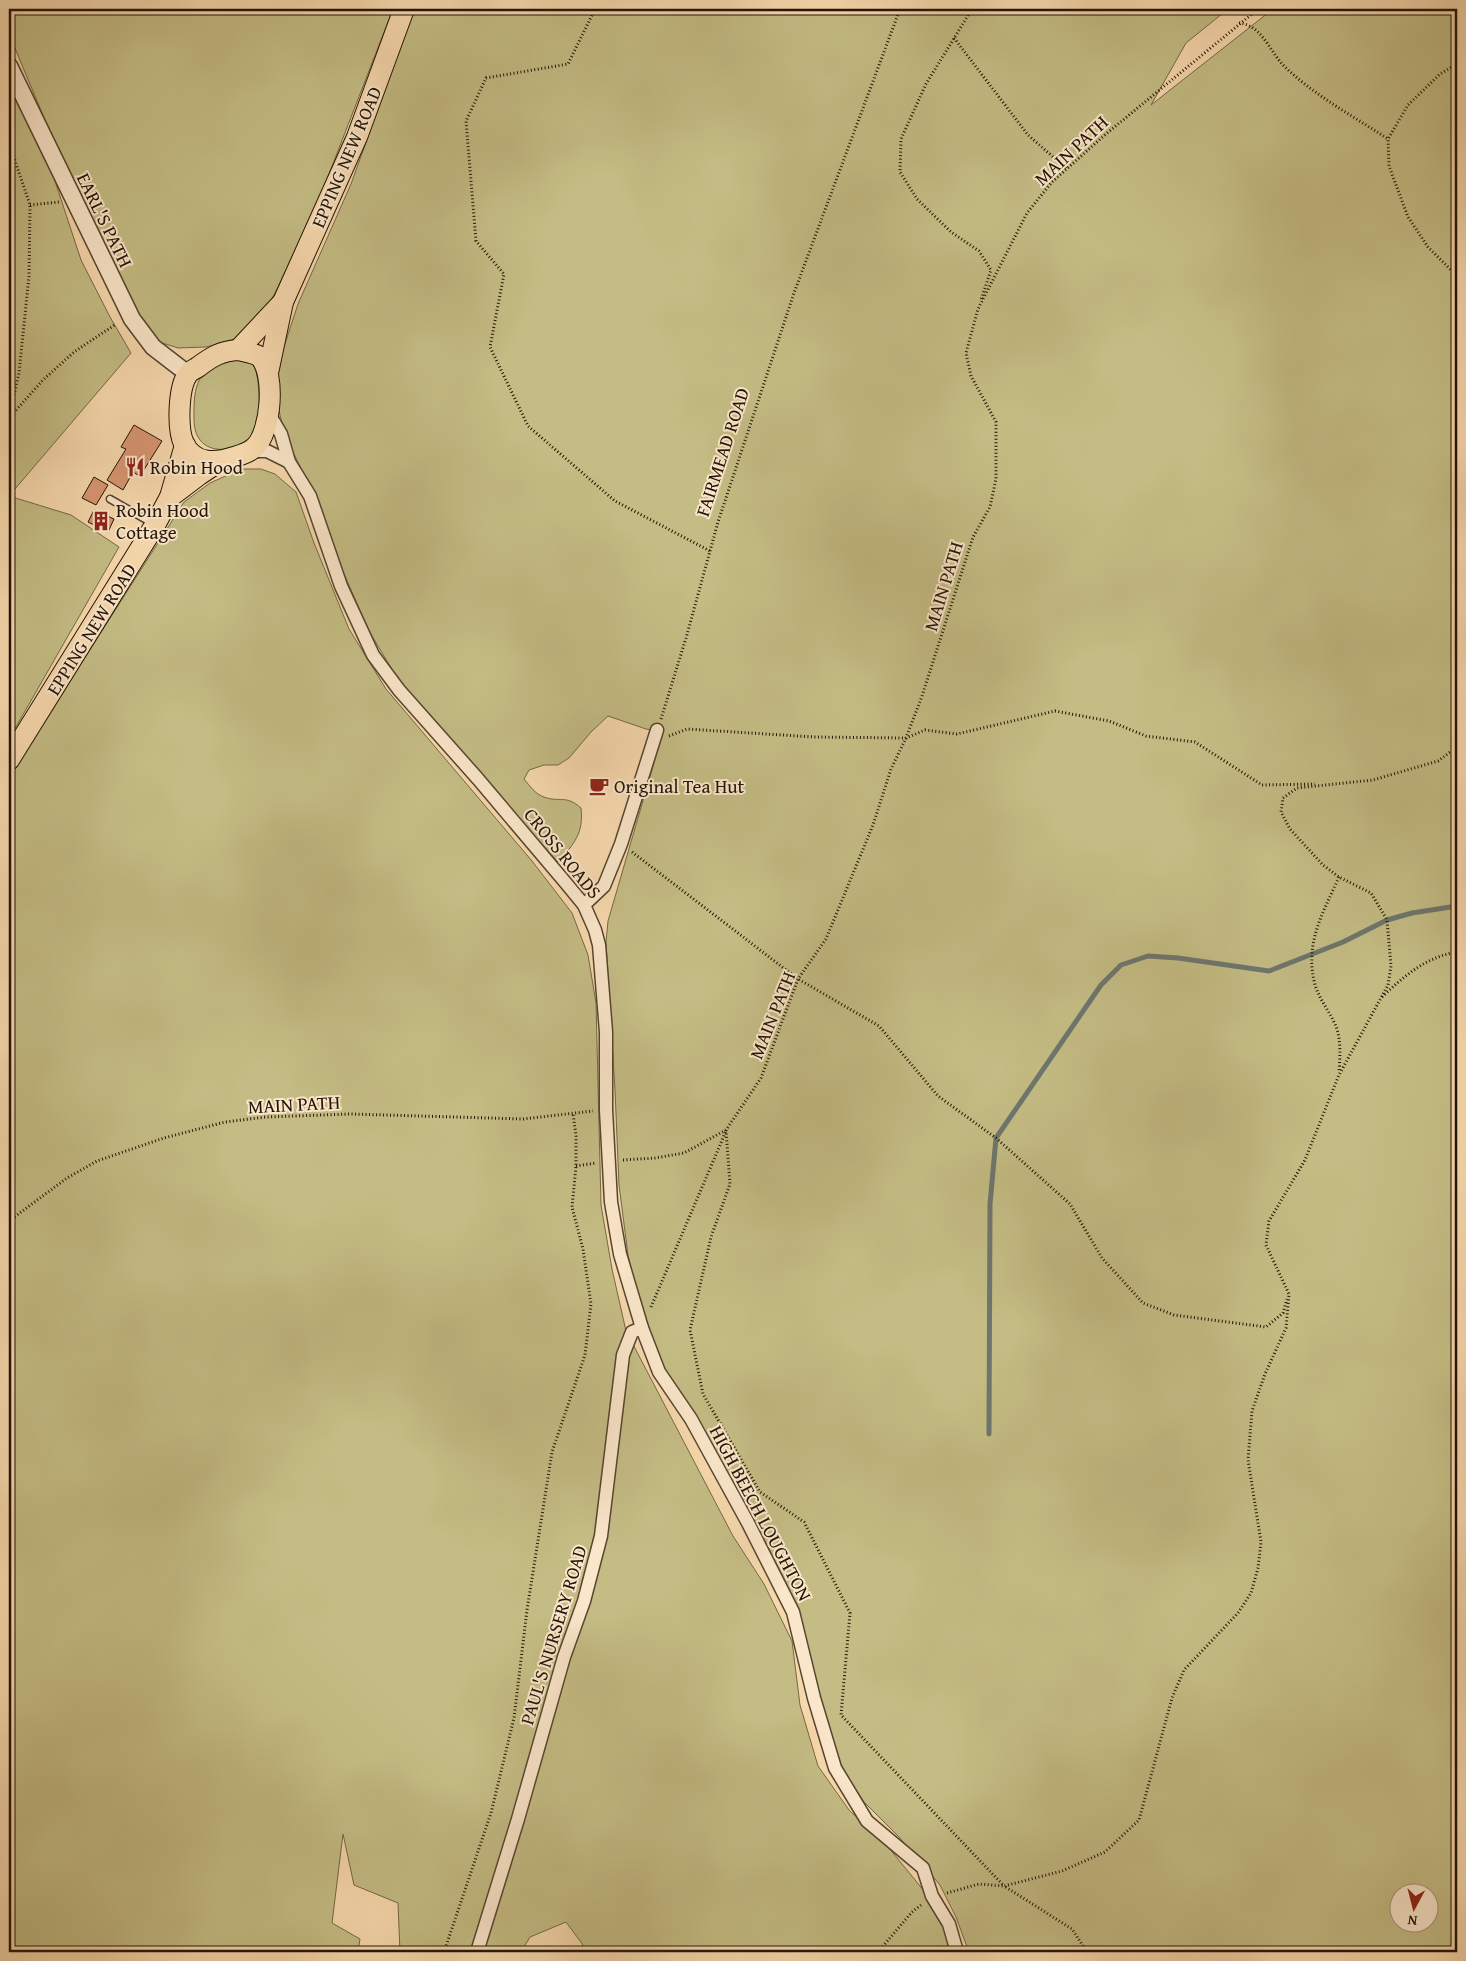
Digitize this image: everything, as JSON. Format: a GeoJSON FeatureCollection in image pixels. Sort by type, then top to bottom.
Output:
{"type":"FeatureCollection","features":[{"type":"Feature","properties":{"kind":"main road","name":"EPPING NEW ROAD"},"geometry":{"type":"LineString","coordinates":[[268,373],[284,302],[357,137],[404,9]]}},
{"type":"Feature","properties":{"kind":"main road","name":"EPPING NEW ROAD"},"geometry":{"type":"LineString","coordinates":[[238,350],[284,302]]}},
{"type":"Feature","properties":{"kind":"main road"},"geometry":{"type":"LineString","coordinates":[[226,350],[238,350],[259,356],[268,373],[268,412],[262,436],[255,447],[248,451],[220,461],[208,462],[197,458],[185,445],[179,423],[181,395],[188,374],[214,355],[226,350]]}},
{"type":"Feature","properties":{"kind":"main road","name":"EPPING NEW ROAD"},"geometry":{"type":"LineString","coordinates":[[9,760],[156,525],[170,498],[185,445]]}},
{"type":"Feature","properties":{"kind":"main road","name":"EPPING NEW ROAD"},"geometry":{"type":"LineString","coordinates":[[170,498],[198,475],[220,461]]}},
{"type":"Feature","properties":{"kind":"street","name":"EARL'S PATH"},"geometry":{"type":"LineString","coordinates":[[9,66],[130,315],[153,347],[188,374]]}},
{"type":"Feature","properties":{"kind":"street","name":"CROSS ROADS"},"geometry":{"type":"LineString","coordinates":[[268,412],[280,434],[289,462],[310,496],[341,586],[372,655],[399,690],[482,784],[584,905],[595,930],[599,945],[606,1032],[606,1110],[611,1202],[620,1254],[642,1328]]}},
{"type":"Feature","properties":{"kind":"street"},"geometry":{"type":"LineString","coordinates":[[248,451],[267,451],[289,462]]}},
{"type":"Feature","properties":{"kind":"street"},"geometry":{"type":"LineString","coordinates":[[584,905],[604,886],[621,844],[657,730]]}},
{"type":"Feature","properties":{"kind":"street","name":"HIGH BEECH LOUGHTON"},"geometry":{"type":"LineString","coordinates":[[642,1328],[659,1372],[691,1419],[748,1522],[793,1612],[814,1698],[835,1768],[866,1821],[924,1868],[932,1896],[949,1924],[957,1952]]}},
{"type":"Feature","properties":{"kind":"street","name":"PAUL'S NURSERY ROAD"},"geometry":{"type":"LineString","coordinates":[[477,1952],[516,1828],[564,1657],[584,1601],[601,1536],[624,1355],[632,1332],[642,1328]]}},
{"type":"Feature","properties":{"kind":"lane"},"geometry":{"type":"LineString","coordinates":[[110,499],[156,525]]}},
{"type":"Feature","properties":{"kind":"path"},"geometry":{"type":"LineString","coordinates":[[595,9],[568,64],[486,78],[466,122],[476,241],[504,274],[490,347],[528,426],[615,501],[710,551]]}},
{"type":"Feature","properties":{"kind":"path","name":"FAIRMEAD ROAD"},"geometry":{"type":"LineString","coordinates":[[657,730],[686,638],[718,522],[794,294],[900,9]]}},
{"type":"Feature","properties":{"kind":"path"},"geometry":{"type":"LineString","coordinates":[[972,9],[926,84],[901,138],[900,172],[917,199],[951,232],[979,251],[991,270],[978,309]]}},
{"type":"Feature","properties":{"kind":"path","name":"MAIN PATH"},"geometry":{"type":"LineString","coordinates":[[576,1166],[684,1153],[726,1130],[761,1078],[798,979],[826,939],[873,825],[891,769],[906,738],[945,629],[973,537],[990,507],[996,479],[996,422],[972,376],[966,353],[978,309],[1027,213],[1052,182],[1258,9]]}},
{"type":"Feature","properties":{"kind":"path"},"geometry":{"type":"LineString","coordinates":[[1239,24],[1247,24],[1257,31],[1284,66],[1314,92],[1388,139]]}},
{"type":"Feature","properties":{"kind":"path"},"geometry":{"type":"LineString","coordinates":[[954,38],[1028,135],[1067,169]]}},
{"type":"Feature","properties":{"kind":"path"},"geometry":{"type":"LineString","coordinates":[[1457,64],[1440,74],[1408,105],[1388,139],[1389,166],[1408,217],[1428,247],[1457,276]]}},
{"type":"Feature","properties":{"kind":"path"},"geometry":{"type":"LineString","coordinates":[[9,143],[30,205],[29,276],[19,373],[9,418]]}},
{"type":"Feature","properties":{"kind":"path"},"geometry":{"type":"LineString","coordinates":[[30,205],[74,200]]}},
{"type":"Feature","properties":{"kind":"path"},"geometry":{"type":"LineString","coordinates":[[9,418],[43,380],[74,352],[130,315]]}},
{"type":"Feature","properties":{"kind":"path"},"geometry":{"type":"LineString","coordinates":[[653,744],[687,729],[814,738],[906,738],[925,730],[957,734],[1055,710],[1109,721],[1146,736],[1195,742],[1262,785],[1335,784]]}},
{"type":"Feature","properties":{"kind":"path"},"geometry":{"type":"LineString","coordinates":[[878,1952],[912,1912],[932,1896],[979,1884],[1004,1886],[1062,1871],[1105,1852],[1140,1820],[1172,1698],[1184,1670],[1238,1613],[1250,1593],[1258,1568],[1261,1542],[1248,1460],[1252,1411],[1265,1374],[1286,1328],[1289,1294],[1266,1244],[1269,1221],[1305,1160],[1339,1075],[1388,985],[1391,966],[1387,920],[1371,893],[1339,877],[1323,865],[1290,829],[1281,812],[1283,798],[1297,788],[1373,780],[1438,761],[1457,747]]}},
{"type":"Feature","properties":{"kind":"path"},"geometry":{"type":"LineString","coordinates":[[621,844],[798,979],[880,1026],[938,1096],[996,1138],[1038,1173],[1070,1204],[1102,1258],[1143,1303],[1174,1315],[1266,1327],[1283,1313],[1289,1294]]}},
{"type":"Feature","properties":{"kind":"path"},"geometry":{"type":"LineString","coordinates":[[1339,877],[1315,931],[1311,954],[1316,988],[1337,1029],[1341,1050],[1339,1075]]}},
{"type":"Feature","properties":{"kind":"path"},"geometry":{"type":"LineString","coordinates":[[1380,999],[1404,977],[1432,958],[1457,952]]}},
{"type":"Feature","properties":{"kind":"path","name":"MAIN PATH"},"geometry":{"type":"LineString","coordinates":[[9,1221],[67,1178],[97,1161],[164,1138],[225,1122],[351,1114],[523,1119],[606,1110]]}},
{"type":"Feature","properties":{"kind":"path"},"geometry":{"type":"LineString","coordinates":[[444,1952],[494,1804],[514,1718],[527,1610],[552,1452],[585,1355],[591,1304],[583,1249],[572,1207],[576,1166],[576,1136],[573,1113]]}},
{"type":"Feature","properties":{"kind":"path"},"geometry":{"type":"LineString","coordinates":[[642,1328],[726,1130]]}},
{"type":"Feature","properties":{"kind":"path"},"geometry":{"type":"LineString","coordinates":[[726,1130],[730,1184],[711,1237],[690,1330],[703,1394],[760,1492],[804,1522],[850,1613],[840,1715],[1004,1886],[1072,1929],[1086,1952]]}},
{"type":"Feature","properties":{"kind":"shaded area"},"geometry":{"type":"Polygon","coordinates":[[[9,9],[393,9],[322,192],[259,323],[238,338],[206,347],[178,348],[156,341],[142,331],[102,256],[9,34],[9,9]]]}},
{"type":"Feature","properties":{"kind":"shaded area"},"geometry":{"type":"Polygon","coordinates":[[[414,9],[1228,9],[1186,43],[1151,105],[1273,9],[1457,9],[1457,1952],[969,1952],[956,1917],[940,1885],[899,1837],[864,1802],[843,1770],[827,1725],[806,1642],[660,1362],[641,1311],[628,1255],[619,1185],[606,942],[608,921],[663,732],[646,729],[608,716],[591,732],[569,758],[558,765],[544,765],[529,770],[524,779],[538,794],[550,799],[571,801],[581,808],[582,817],[577,838],[558,862],[454,746],[399,681],[369,631],[334,551],[315,497],[294,454],[282,423],[276,399],[278,365],[298,304],[351,184],[414,9]]]}},
{"type":"Feature","properties":{"kind":"shaded area"},"geometry":{"type":"Polygon","coordinates":[[[9,74],[53,175],[81,260],[131,353],[9,496],[9,74]]]}},
{"type":"Feature","properties":{"kind":"shaded area"},"geometry":{"type":"Polygon","coordinates":[[[231,356],[253,364],[255,368],[258,386],[259,420],[253,435],[238,446],[229,449],[211,448],[204,444],[196,434],[194,418],[195,396],[199,380],[203,374],[214,365],[231,356]]]}},
{"type":"Feature","properties":{"kind":"shaded area"},"geometry":{"type":"Polygon","coordinates":[[[241,469],[261,469],[275,474],[296,492],[314,543],[349,629],[386,689],[532,861],[572,913],[588,955],[596,1003],[601,1205],[612,1269],[626,1331],[733,1536],[764,1584],[792,1641],[800,1705],[818,1766],[849,1810],[889,1848],[929,1897],[946,1931],[952,1952],[573,1952],[583,1945],[566,1922],[530,1937],[521,1952],[400,1952],[398,1903],[354,1885],[343,1834],[332,1923],[360,1939],[358,1952],[9,1952],[9,777],[184,502],[210,483],[241,469]]]}},
{"type":"Feature","properties":{"kind":"shaded area"},"geometry":{"type":"Polygon","coordinates":[[[9,496],[71,515],[119,547],[9,739],[9,496]]]}},
{"type":"Feature","properties":{"kind":"building"},"geometry":{"type":"Polygon","coordinates":[[[134,425],[162,441],[140,476],[133,472],[123,490],[107,480],[126,449],[121,447],[134,425]]]}},
{"type":"Feature","properties":{"kind":"building"},"geometry":{"type":"Polygon","coordinates":[[[94,477],[108,485],[96,505],[82,498],[94,477]]]}},
{"type":"Feature","properties":{"kind":"building","name":"Robin Hood Cottage"},"geometry":{"type":"Polygon","coordinates":[[[94,510],[114,519],[108,532],[88,522],[94,510]]]}},
{"type":"Feature","properties":{"kind":"waterway"},"geometry":{"type":"LineString","coordinates":[[989,1434],[990,1204],[996,1138],[1101,985],[1121,965],[1148,956],[1178,958],[1269,971],[1343,942],[1387,920],[1412,913],[1457,906]]}},
{"type":"Feature","properties":{"kind":"place","name":"Robin Hood"},"geometry":{"type":"Point","coordinates":[135,467]}},
{"type":"Feature","properties":{"kind":"place","name":"Robin Hood Cottage"},"geometry":{"type":"Point","coordinates":[101,521]}},
{"type":"Feature","properties":{"kind":"place","name":"Original Tea Hut"},"geometry":{"type":"Point","coordinates":[599,786]}}]}
